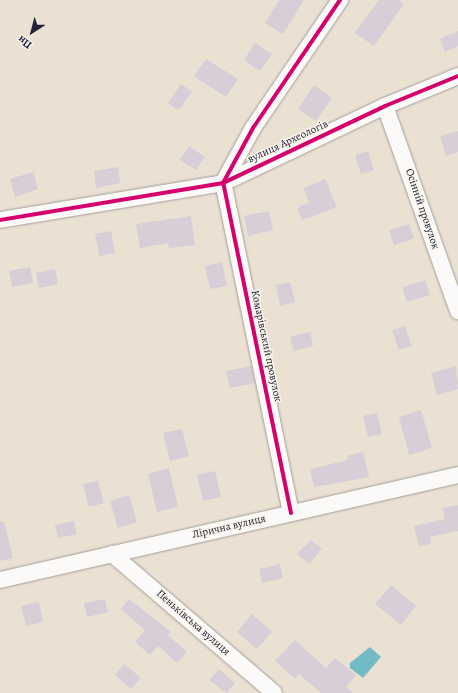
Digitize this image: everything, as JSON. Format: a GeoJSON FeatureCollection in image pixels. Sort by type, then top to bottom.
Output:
{"type":"FeatureCollection","features":[{"type":"Feature","properties":{"kind":"street"},"geometry":{"type":"LineString","coordinates":[[223,183],[253,128],[340,0]]}},
{"type":"Feature","properties":{"kind":"street","name":"вулиця Археологів"},"geometry":{"type":"LineString","coordinates":[[0,220],[223,183],[385,106],[458,76]]}},
{"type":"Feature","properties":{"kind":"street","name":"Осінній провулок"},"geometry":{"type":"LineString","coordinates":[[385,106],[458,311]]}},
{"type":"Feature","properties":{"kind":"street","name":"Комарівський провулок"},"geometry":{"type":"LineString","coordinates":[[223,183],[291,513]]}},
{"type":"Feature","properties":{"kind":"street","name":"Лірична вулиця"},"geometry":{"type":"LineString","coordinates":[[0,580],[458,475]]}},
{"type":"Feature","properties":{"kind":"street","name":"Пеньківська вулиця"},"geometry":{"type":"LineString","coordinates":[[112,554],[274,693]]}},
{"type":"Feature","properties":{"kind":"water"},"geometry":{"type":"Polygon","coordinates":[[[370,647],[381,657],[363,678],[350,668],[350,663],[370,647]]]}},
{"type":"Feature","properties":{"kind":"building"},"geometry":{"type":"Polygon","coordinates":[[[279,0],[304,0],[283,34],[265,23],[279,0]]]}},
{"type":"Feature","properties":{"kind":"building"},"geometry":{"type":"Polygon","coordinates":[[[379,0],[398,0],[404,4],[374,46],[355,33],[379,0]]]}},
{"type":"Feature","properties":{"kind":"building"},"geometry":{"type":"Polygon","coordinates":[[[458,31],[458,46],[445,52],[440,39],[458,31]]]}},
{"type":"Feature","properties":{"kind":"building"},"geometry":{"type":"Polygon","coordinates":[[[255,43],[272,54],[260,71],[244,60],[255,43]]]}},
{"type":"Feature","properties":{"kind":"building"},"geometry":{"type":"Polygon","coordinates":[[[206,59],[238,79],[226,97],[194,76],[206,59]]]}},
{"type":"Feature","properties":{"kind":"building"},"geometry":{"type":"Polygon","coordinates":[[[181,84],[192,92],[179,110],[168,103],[181,84]]]}},
{"type":"Feature","properties":{"kind":"building"},"geometry":{"type":"Polygon","coordinates":[[[314,85],[332,98],[316,121],[298,109],[314,85]]]}},
{"type":"Feature","properties":{"kind":"building"},"geometry":{"type":"Polygon","coordinates":[[[458,131],[458,152],[446,156],[440,136],[458,131]]]}},
{"type":"Feature","properties":{"kind":"building"},"geometry":{"type":"Polygon","coordinates":[[[189,146],[205,157],[196,170],[180,160],[189,146]]]}},
{"type":"Feature","properties":{"kind":"building"},"geometry":{"type":"Polygon","coordinates":[[[368,151],[374,170],[361,174],[355,155],[368,151]]]}},
{"type":"Feature","properties":{"kind":"building"},"geometry":{"type":"Polygon","coordinates":[[[118,167],[120,183],[96,188],[94,171],[118,167]]]}},
{"type":"Feature","properties":{"kind":"building"},"geometry":{"type":"Polygon","coordinates":[[[33,172],[38,189],[15,197],[10,179],[33,172]]]}},
{"type":"Feature","properties":{"kind":"building"},"geometry":{"type":"Polygon","coordinates":[[[325,179],[337,207],[302,220],[297,208],[309,202],[303,188],[325,179]]]}},
{"type":"Feature","properties":{"kind":"building"},"geometry":{"type":"Polygon","coordinates":[[[269,211],[273,230],[248,236],[244,216],[269,211]]]}},
{"type":"Feature","properties":{"kind":"building"},"geometry":{"type":"Polygon","coordinates":[[[191,216],[195,245],[169,248],[168,243],[140,248],[136,224],[191,216]]]}},
{"type":"Feature","properties":{"kind":"building"},"geometry":{"type":"Polygon","coordinates":[[[409,224],[414,238],[394,245],[389,230],[409,224]]]}},
{"type":"Feature","properties":{"kind":"building"},"geometry":{"type":"Polygon","coordinates":[[[111,231],[115,253],[99,256],[95,234],[111,231]]]}},
{"type":"Feature","properties":{"kind":"building"},"geometry":{"type":"Polygon","coordinates":[[[222,262],[227,286],[210,289],[205,266],[222,262]]]}},
{"type":"Feature","properties":{"kind":"building"},"geometry":{"type":"Polygon","coordinates":[[[30,267],[33,283],[12,287],[9,271],[30,267]]]}},
{"type":"Feature","properties":{"kind":"building"},"geometry":{"type":"Polygon","coordinates":[[[55,269],[58,284],[39,288],[36,273],[55,269]]]}},
{"type":"Feature","properties":{"kind":"building"},"geometry":{"type":"Polygon","coordinates":[[[425,280],[430,295],[407,302],[402,287],[425,280]]]}},
{"type":"Feature","properties":{"kind":"building"},"geometry":{"type":"Polygon","coordinates":[[[290,282],[295,302],[280,306],[276,285],[290,282]]]}},
{"type":"Feature","properties":{"kind":"building"},"geometry":{"type":"Polygon","coordinates":[[[405,326],[412,346],[399,350],[392,330],[405,326]]]}},
{"type":"Feature","properties":{"kind":"building"},"geometry":{"type":"Polygon","coordinates":[[[310,332],[313,346],[294,351],[290,337],[310,332]]]}},
{"type":"Feature","properties":{"kind":"building"},"geometry":{"type":"Polygon","coordinates":[[[251,366],[255,383],[230,388],[226,371],[251,366]]]}},
{"type":"Feature","properties":{"kind":"building"},"geometry":{"type":"Polygon","coordinates":[[[456,366],[458,389],[437,395],[431,373],[456,366]]]}},
{"type":"Feature","properties":{"kind":"building"},"geometry":{"type":"Polygon","coordinates":[[[421,410],[432,448],[409,455],[399,417],[421,410]]]}},
{"type":"Feature","properties":{"kind":"building"},"geometry":{"type":"Polygon","coordinates":[[[377,413],[382,434],[368,437],[363,416],[377,413]]]}},
{"type":"Feature","properties":{"kind":"building"},"geometry":{"type":"Polygon","coordinates":[[[182,429],[189,456],[170,461],[163,433],[182,429]]]}},
{"type":"Feature","properties":{"kind":"building"},"geometry":{"type":"Polygon","coordinates":[[[363,452],[369,477],[314,487],[310,469],[348,460],[347,456],[363,452]]]}},
{"type":"Feature","properties":{"kind":"building"},"geometry":{"type":"Polygon","coordinates":[[[169,468],[178,507],[157,512],[148,474],[169,468]]]}},
{"type":"Feature","properties":{"kind":"building"},"geometry":{"type":"Polygon","coordinates":[[[215,471],[221,497],[203,501],[197,475],[215,471]]]}},
{"type":"Feature","properties":{"kind":"building"},"geometry":{"type":"Polygon","coordinates":[[[98,481],[104,503],[89,507],[83,484],[98,481]]]}},
{"type":"Feature","properties":{"kind":"building"},"geometry":{"type":"Polygon","coordinates":[[[129,495],[137,522],[118,528],[110,501],[129,495]]]}},
{"type":"Feature","properties":{"kind":"building"},"geometry":{"type":"Polygon","coordinates":[[[458,505],[458,531],[430,537],[431,544],[419,546],[414,526],[445,519],[443,508],[458,505]]]}},
{"type":"Feature","properties":{"kind":"building"},"geometry":{"type":"Polygon","coordinates":[[[74,521],[77,534],[58,538],[55,525],[74,521]]]}},
{"type":"Feature","properties":{"kind":"building"},"geometry":{"type":"Polygon","coordinates":[[[0,522],[4,522],[13,558],[0,561],[0,522]]]}},
{"type":"Feature","properties":{"kind":"building"},"geometry":{"type":"Polygon","coordinates":[[[311,540],[322,549],[309,564],[297,554],[311,540]]]}},
{"type":"Feature","properties":{"kind":"building"},"geometry":{"type":"Polygon","coordinates":[[[280,564],[283,578],[262,583],[259,569],[280,564]]]}},
{"type":"Feature","properties":{"kind":"building"},"geometry":{"type":"Polygon","coordinates":[[[391,585],[416,606],[401,625],[375,604],[391,585]]]}},
{"type":"Feature","properties":{"kind":"building"},"geometry":{"type":"Polygon","coordinates":[[[105,599],[108,612],[87,617],[84,603],[105,599]]]}},
{"type":"Feature","properties":{"kind":"building"},"geometry":{"type":"Polygon","coordinates":[[[129,599],[171,632],[168,635],[187,652],[177,663],[158,646],[150,655],[135,642],[145,630],[121,609],[129,599]]]}},
{"type":"Feature","properties":{"kind":"building"},"geometry":{"type":"Polygon","coordinates":[[[39,602],[43,622],[26,626],[21,606],[39,602]]]}},
{"type":"Feature","properties":{"kind":"building"},"geometry":{"type":"Polygon","coordinates":[[[252,614],[272,632],[257,649],[237,632],[252,614]]]}},
{"type":"Feature","properties":{"kind":"building"},"geometry":{"type":"Polygon","coordinates":[[[295,640],[326,668],[335,658],[356,675],[346,687],[353,693],[321,693],[299,674],[295,679],[275,661],[295,640]]]}},
{"type":"Feature","properties":{"kind":"building"},"geometry":{"type":"Polygon","coordinates":[[[124,664],[141,678],[131,689],[115,675],[124,664]]]}},
{"type":"Feature","properties":{"kind":"building"},"geometry":{"type":"Polygon","coordinates":[[[219,669],[235,683],[226,693],[209,680],[219,669]]]}},
{"type":"Feature","properties":{"kind":"cycle path"},"geometry":{"type":"LineString","coordinates":[[291,513],[223,183],[253,128],[340,0]]}},
{"type":"Feature","properties":{"kind":"cycle path"},"geometry":{"type":"LineString","coordinates":[[0,220],[223,183],[385,106],[458,76]]}}]}
